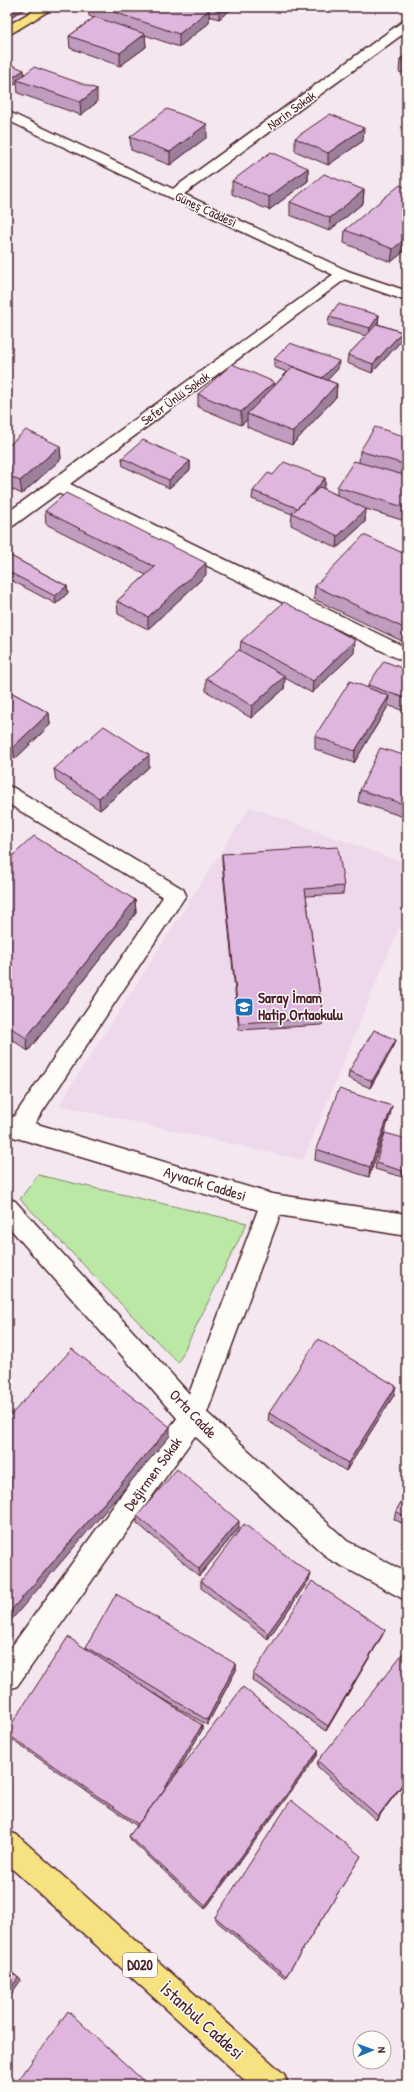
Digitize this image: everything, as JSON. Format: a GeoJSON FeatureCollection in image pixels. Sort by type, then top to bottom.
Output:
{"type":"FeatureCollection","features":[{"type":"Feature","properties":{"kind":"main road"},"geometry":{"type":"LineString","coordinates":[[7,32],[48,7]]}},
{"type":"Feature","properties":{"kind":"main road","name":"İstanbul Caddesi"},"geometry":{"type":"LineString","coordinates":[[7,1845],[273,2085]]}},
{"type":"Feature","properties":{"kind":"street","name":"Narin Sokak"},"geometry":{"type":"LineString","coordinates":[[175,194],[407,25]]}},
{"type":"Feature","properties":{"kind":"street","name":"Güneş Caddesi"},"geometry":{"type":"LineString","coordinates":[[7,115],[343,274],[407,296]]}},
{"type":"Feature","properties":{"kind":"street","name":"Sefer Ünlü Sokak"},"geometry":{"type":"LineString","coordinates":[[7,522],[343,274]]}},
{"type":"Feature","properties":{"kind":"street"},"geometry":{"type":"LineString","coordinates":[[58,485],[407,656]]}},
{"type":"Feature","properties":{"kind":"street"},"geometry":{"type":"LineString","coordinates":[[7,793],[176,895],[13,1126]]}},
{"type":"Feature","properties":{"kind":"street","name":"Ayvacık Caddesi"},"geometry":{"type":"LineString","coordinates":[[13,1126],[272,1204],[407,1225]]}},
{"type":"Feature","properties":{"kind":"street","name":"Değirmen Sokak"},"geometry":{"type":"LineString","coordinates":[[7,1676],[193,1417],[272,1204]]}},
{"type":"Feature","properties":{"kind":"street","name":"Orta Cadde"},"geometry":{"type":"LineString","coordinates":[[7,1208],[193,1417],[338,1550],[407,1588]]}},
{"type":"Feature","properties":{"kind":"shaded area","name":"Saray İmam Hatip Ortaokulu"},"geometry":{"type":"Polygon","coordinates":[[[250,807],[407,864],[407,908],[303,1160],[59,1105],[250,807]]]}},
{"type":"Feature","properties":{"kind":"green space"},"geometry":{"type":"Polygon","coordinates":[[[38,1175],[247,1223],[178,1363],[20,1199],[38,1175]]]}},
{"type":"Feature","properties":{"kind":"building"},"geometry":{"type":"Polygon","coordinates":[[[99,7],[199,7],[209,10],[179,34],[99,7]]]}},
{"type":"Feature","properties":{"kind":"building"},"geometry":{"type":"Polygon","coordinates":[[[95,17],[145,34],[120,53],[69,36],[95,17]]]}},
{"type":"Feature","properties":{"kind":"building"},"geometry":{"type":"Polygon","coordinates":[[[407,54],[407,62],[400,59],[407,54]]]}},
{"type":"Feature","properties":{"kind":"building"},"geometry":{"type":"Polygon","coordinates":[[[7,63],[24,70],[7,81],[7,63]]]}},
{"type":"Feature","properties":{"kind":"building"},"geometry":{"type":"Polygon","coordinates":[[[34,67],[97,89],[80,102],[17,80],[34,67]]]}},
{"type":"Feature","properties":{"kind":"building"},"geometry":{"type":"Polygon","coordinates":[[[167,109],[207,124],[170,152],[130,137],[167,109]]]}},
{"type":"Feature","properties":{"kind":"building"},"geometry":{"type":"Polygon","coordinates":[[[330,114],[364,128],[328,153],[295,138],[330,114]]]}},
{"type":"Feature","properties":{"kind":"building"},"geometry":{"type":"Polygon","coordinates":[[[271,152],[308,168],[269,197],[232,181],[271,152]]]}},
{"type":"Feature","properties":{"kind":"building"},"geometry":{"type":"Polygon","coordinates":[[[324,174],[364,190],[330,218],[290,202],[324,174]]]}},
{"type":"Feature","properties":{"kind":"building"},"geometry":{"type":"Polygon","coordinates":[[[400,185],[407,188],[407,237],[393,249],[345,230],[400,185]]]}},
{"type":"Feature","properties":{"kind":"building"},"geometry":{"type":"Polygon","coordinates":[[[338,304],[379,315],[370,328],[329,317],[338,304]]]}},
{"type":"Feature","properties":{"kind":"building"},"geometry":{"type":"Polygon","coordinates":[[[377,324],[402,332],[373,364],[348,355],[377,324]]]}},
{"type":"Feature","properties":{"kind":"building"},"geometry":{"type":"Polygon","coordinates":[[[290,343],[339,361],[322,378],[274,359],[290,343]]]}},
{"type":"Feature","properties":{"kind":"building"},"geometry":{"type":"Polygon","coordinates":[[[232,364],[274,382],[241,412],[198,394],[232,364]]]}},
{"type":"Feature","properties":{"kind":"building"},"geometry":{"type":"Polygon","coordinates":[[[293,367],[337,384],[293,432],[247,414],[293,367]]]}},
{"type":"Feature","properties":{"kind":"building"},"geometry":{"type":"Polygon","coordinates":[[[375,427],[407,437],[407,465],[360,451],[375,427]]]}},
{"type":"Feature","properties":{"kind":"building"},"geometry":{"type":"Polygon","coordinates":[[[26,430],[60,446],[20,481],[7,475],[7,447],[26,430]]]}},
{"type":"Feature","properties":{"kind":"building"},"geometry":{"type":"Polygon","coordinates":[[[143,440],[190,461],[169,480],[122,458],[143,440]]]}},
{"type":"Feature","properties":{"kind":"building"},"geometry":{"type":"Polygon","coordinates":[[[354,461],[407,476],[407,508],[337,487],[354,461]]]}},
{"type":"Feature","properties":{"kind":"building"},"geometry":{"type":"Polygon","coordinates":[[[284,462],[325,478],[310,496],[297,508],[253,491],[268,473],[273,475],[284,462]]]}},
{"type":"Feature","properties":{"kind":"building"},"geometry":{"type":"Polygon","coordinates":[[[320,487],[366,509],[338,536],[292,513],[320,487]]]}},
{"type":"Feature","properties":{"kind":"building"},"geometry":{"type":"Polygon","coordinates":[[[66,493],[206,563],[148,617],[117,601],[155,567],[45,511],[66,493]]]}},
{"type":"Feature","properties":{"kind":"building"},"geometry":{"type":"Polygon","coordinates":[[[364,535],[407,555],[406,629],[315,586],[364,535]]]}},
{"type":"Feature","properties":{"kind":"building"},"geometry":{"type":"Polygon","coordinates":[[[7,554],[67,586],[55,596],[7,571],[7,554]]]}},
{"type":"Feature","properties":{"kind":"building"},"geometry":{"type":"Polygon","coordinates":[[[284,602],[355,640],[313,681],[241,641],[284,602]]]}},
{"type":"Feature","properties":{"kind":"building"},"geometry":{"type":"Polygon","coordinates":[[[239,650],[285,676],[252,706],[206,678],[239,650]]]}},
{"type":"Feature","properties":{"kind":"building"},"geometry":{"type":"Polygon","coordinates":[[[384,661],[407,670],[407,699],[368,685],[384,661]]]}},
{"type":"Feature","properties":{"kind":"building"},"geometry":{"type":"Polygon","coordinates":[[[350,681],[389,696],[355,751],[315,736],[350,681]]]}},
{"type":"Feature","properties":{"kind":"building"},"geometry":{"type":"Polygon","coordinates":[[[7,690],[49,713],[13,747],[7,744],[7,690]]]}},
{"type":"Feature","properties":{"kind":"building"},"geometry":{"type":"Polygon","coordinates":[[[104,726],[149,755],[99,798],[54,769],[104,726]]]}},
{"type":"Feature","properties":{"kind":"building"},"geometry":{"type":"Polygon","coordinates":[[[380,748],[407,756],[407,805],[360,790],[380,748]]]}},
{"type":"Feature","properties":{"kind":"building"},"geometry":{"type":"Polygon","coordinates":[[[34,836],[135,900],[26,1038],[7,1025],[7,861],[34,836]]]}},
{"type":"Feature","properties":{"kind":"building"},"geometry":{"type":"Polygon","coordinates":[[[338,847],[344,886],[305,889],[323,1018],[239,1023],[222,854],[338,847]]]}},
{"type":"Feature","properties":{"kind":"building"},"geometry":{"type":"Polygon","coordinates":[[[374,1030],[396,1040],[372,1081],[349,1071],[374,1030]]]}},
{"type":"Feature","properties":{"kind":"building"},"geometry":{"type":"Polygon","coordinates":[[[339,1089],[392,1106],[370,1167],[316,1149],[339,1089]]]}},
{"type":"Feature","properties":{"kind":"building"},"geometry":{"type":"Polygon","coordinates":[[[385,1133],[407,1139],[407,1157],[403,1171],[376,1163],[385,1133]]]}},
{"type":"Feature","properties":{"kind":"building"},"geometry":{"type":"Polygon","coordinates":[[[318,1339],[396,1386],[348,1463],[269,1413],[318,1339]]]}},
{"type":"Feature","properties":{"kind":"building"},"geometry":{"type":"Polygon","coordinates":[[[72,1349],[170,1427],[7,1615],[7,1419],[72,1349]]]}},
{"type":"Feature","properties":{"kind":"building"},"geometry":{"type":"Polygon","coordinates":[[[177,1469],[239,1521],[199,1569],[137,1516],[177,1469]]]}},
{"type":"Feature","properties":{"kind":"building"},"geometry":{"type":"Polygon","coordinates":[[[407,1492],[407,1518],[396,1511],[407,1492]]]}},
{"type":"Feature","properties":{"kind":"building"},"geometry":{"type":"Polygon","coordinates":[[[244,1524],[311,1574],[268,1633],[201,1581],[244,1524]]]}},
{"type":"Feature","properties":{"kind":"building"},"geometry":{"type":"Polygon","coordinates":[[[312,1581],[385,1630],[328,1726],[253,1674],[312,1581]]]}},
{"type":"Feature","properties":{"kind":"building"},"geometry":{"type":"Polygon","coordinates":[[[116,1594],[236,1664],[207,1720],[86,1647],[116,1594]]]}},
{"type":"Feature","properties":{"kind":"building"},"geometry":{"type":"Polygon","coordinates":[[[68,1637],[202,1725],[162,1793],[138,1824],[7,1734],[7,1731],[68,1637]]]}},
{"type":"Feature","properties":{"kind":"building"},"geometry":{"type":"Polygon","coordinates":[[[407,1648],[407,1778],[378,1816],[318,1761],[407,1648]]]}},
{"type":"Feature","properties":{"kind":"building"},"geometry":{"type":"Polygon","coordinates":[[[243,1687],[319,1750],[205,1906],[129,1836],[243,1687]]]}},
{"type":"Feature","properties":{"kind":"building"},"geometry":{"type":"Polygon","coordinates":[[[291,1800],[361,1856],[286,1976],[215,1917],[291,1800]]]}},
{"type":"Feature","properties":{"kind":"building"},"geometry":{"type":"Polygon","coordinates":[[[7,1968],[18,1978],[7,1993],[7,1968]]]}},
{"type":"Feature","properties":{"kind":"building"},"geometry":{"type":"Polygon","coordinates":[[[68,2011],[148,2085],[15,2085],[68,2011]]]}},
{"type":"Feature","properties":{"kind":"place","name":"Saray İmam Hatip Ortaokulu"},"geometry":{"type":"Point","coordinates":[244,1007]}}]}
